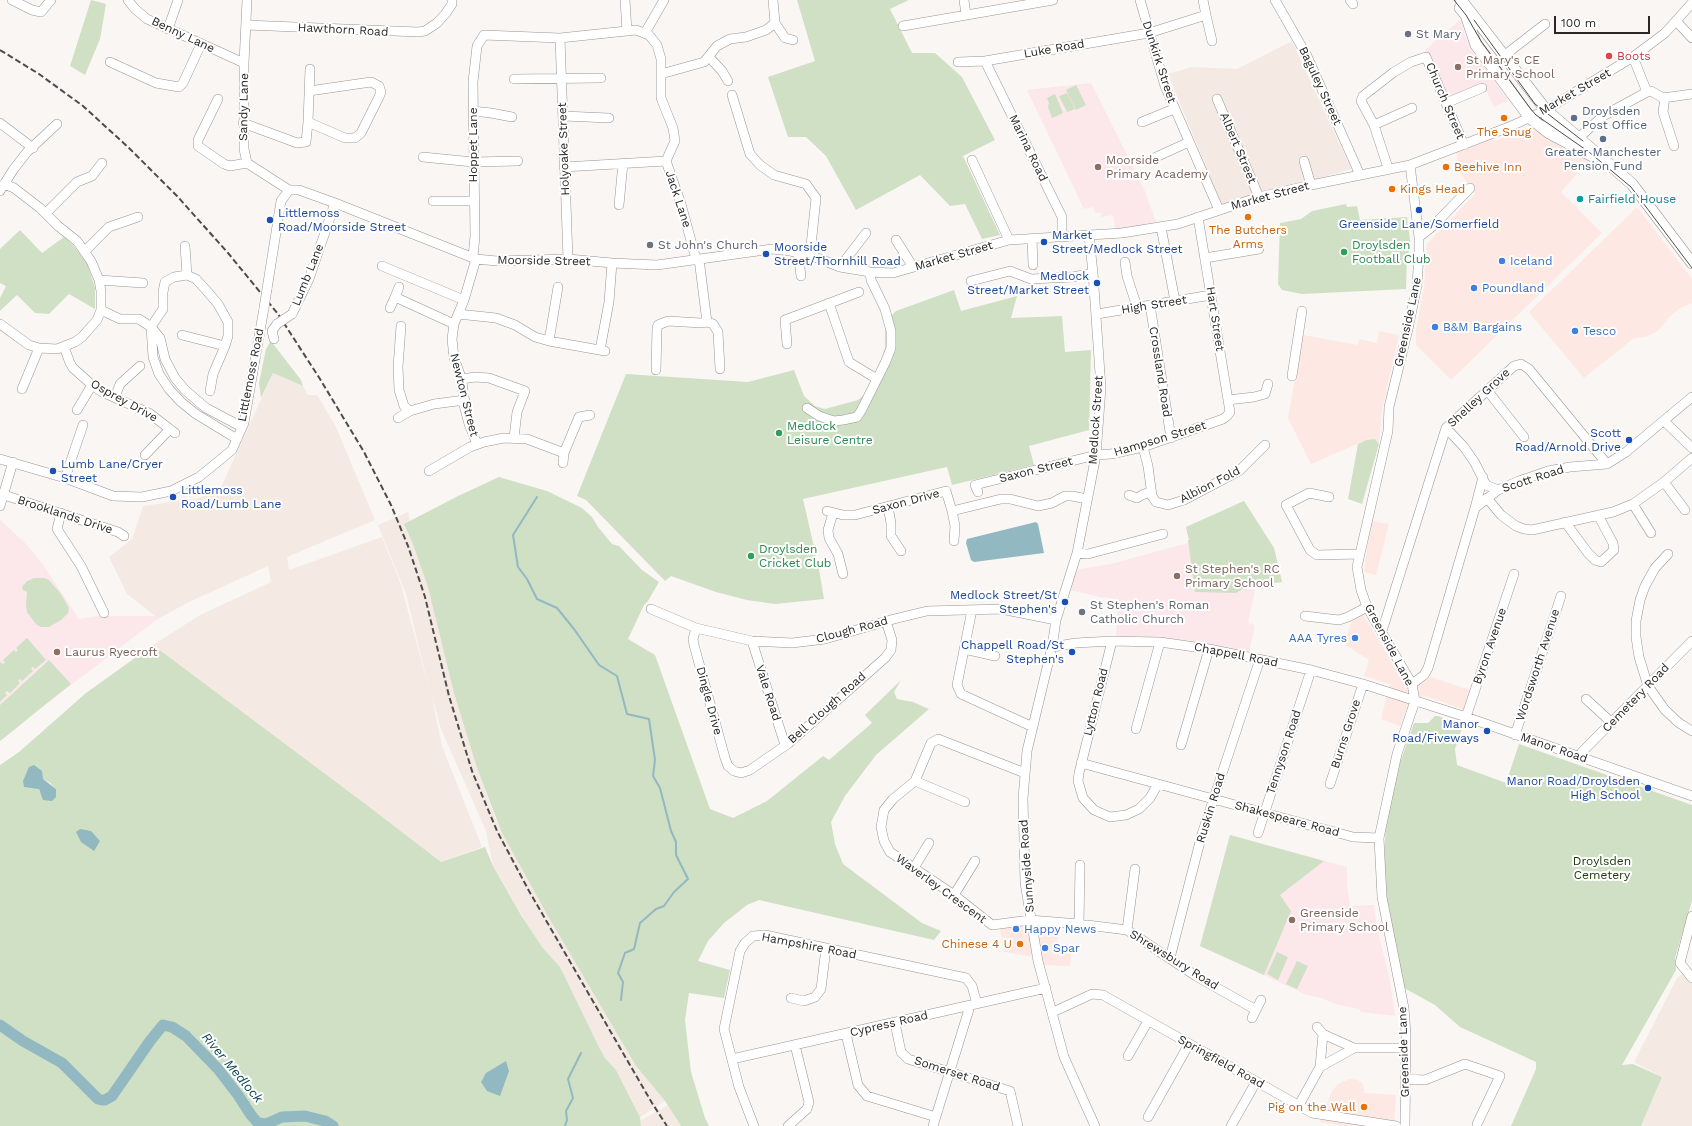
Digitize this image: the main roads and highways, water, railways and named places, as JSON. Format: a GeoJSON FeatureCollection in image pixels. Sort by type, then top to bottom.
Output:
{"type":"FeatureCollection","features":[{"type":"Feature","properties":{"kind":"main road"},"geometry":{"type":"LineString","coordinates":[[1454,0],[1466,15],[1476,45],[1530,118],[1553,136],[1582,150],[1626,178]]}},
{"type":"Feature","properties":{"kind":"main road"},"geometry":{"type":"LineString","coordinates":[[1461,0],[1546,110],[1581,138],[1626,178],[1645,200],[1692,264]]}},
{"type":"Feature","properties":{"kind":"water"},"geometry":{"type":"Polygon","coordinates":[[[1036,522],[1038,524],[1044,553],[974,562],[971,560],[966,543],[967,539],[1036,522]]]}},
{"type":"Feature","properties":{"kind":"water"},"geometry":{"type":"Polygon","coordinates":[[[34,765],[42,771],[43,779],[56,789],[56,797],[52,801],[43,800],[39,789],[24,787],[23,781],[29,767],[34,765]]]}},
{"type":"Feature","properties":{"kind":"water"},"geometry":{"type":"Polygon","coordinates":[[[80,829],[91,831],[100,841],[94,851],[81,842],[76,832],[80,829]]]}},
{"type":"Feature","properties":{"kind":"water"},"geometry":{"type":"Polygon","coordinates":[[[506,1061],[509,1071],[500,1096],[487,1091],[481,1082],[486,1073],[506,1061]]]}},
{"type":"Feature","properties":{"kind":"waterway"},"geometry":{"type":"LineString","coordinates":[[537,497],[513,535],[518,567],[527,579],[537,599],[557,608],[574,629],[599,665],[617,676],[627,714],[649,719],[655,760],[653,776],[660,788],[671,831],[676,842],[676,855],[688,879],[674,892],[664,906],[656,909],[640,923],[634,949],[625,953],[618,973],[623,982],[621,1000]]}},
{"type":"Feature","properties":{"kind":"waterway","name":"River Medlock"},"geometry":{"type":"LineString","coordinates":[[0,1025],[23,1041],[62,1063],[98,1099],[102,1100],[112,1096],[150,1041],[163,1025],[172,1027],[186,1036],[218,1069],[258,1123],[266,1124],[282,1117],[305,1116],[325,1121],[333,1126]]}},
{"type":"Feature","properties":{"kind":"waterway"},"geometry":{"type":"LineString","coordinates":[[565,1126],[567,1120],[566,1111],[573,1098],[568,1079],[581,1053]]}},
{"type":"Feature","properties":{"kind":"tram line"},"geometry":{"type":"LineString","coordinates":[[1454,0],[1466,15],[1481,41],[1536,115],[1589,152],[1631,187],[1692,268]]}},
{"type":"Feature","properties":{"kind":"tram line"},"geometry":{"type":"LineString","coordinates":[[1474,20],[1535,104],[1583,141]]}},
{"type":"Feature","properties":{"kind":"railway"},"geometry":{"type":"LineString","coordinates":[[0,50],[39,74],[83,106],[129,148],[177,196],[228,253],[278,314],[320,379],[364,452],[391,505],[408,546],[425,597],[449,696],[472,771],[497,831],[529,891],[652,1103],[667,1126]]}},
{"type":"Feature","properties":{"kind":"place","name":"St Mary"},"geometry":{"type":"Point","coordinates":[1408,34]}},
{"type":"Feature","properties":{"kind":"place","name":"Boots"},"geometry":{"type":"Point","coordinates":[1609,56]}},
{"type":"Feature","properties":{"kind":"place","name":"St Mary's CE Primary School"},"geometry":{"type":"Point","coordinates":[1458,67]}},
{"type":"Feature","properties":{"kind":"place","name":"The Snug"},"geometry":{"type":"Point","coordinates":[1504,118]}},
{"type":"Feature","properties":{"kind":"place","name":"Droylsden Post Office"},"geometry":{"type":"Point","coordinates":[1574,118]}},
{"type":"Feature","properties":{"kind":"place","name":"Greater Manchester Pension Fund"},"geometry":{"type":"Point","coordinates":[1603,139]}},
{"type":"Feature","properties":{"kind":"place","name":"Moorside Primary Academy"},"geometry":{"type":"Point","coordinates":[1098,167]}},
{"type":"Feature","properties":{"kind":"place","name":"Beehive Inn"},"geometry":{"type":"Point","coordinates":[1446,167]}},
{"type":"Feature","properties":{"kind":"place","name":"Kings Head"},"geometry":{"type":"Point","coordinates":[1392,189]}},
{"type":"Feature","properties":{"kind":"place","name":"Fairfield House"},"geometry":{"type":"Point","coordinates":[1580,199]}},
{"type":"Feature","properties":{"kind":"place","name":"Greenside Lane/Somerfield"},"geometry":{"type":"Point","coordinates":[1419,210]}},
{"type":"Feature","properties":{"kind":"place","name":"The Butchers Arms"},"geometry":{"type":"Point","coordinates":[1248,217]}},
{"type":"Feature","properties":{"kind":"place","name":"Littlemoss Road/Moorside Street"},"geometry":{"type":"Point","coordinates":[270,220]}},
{"type":"Feature","properties":{"kind":"place","name":"Market Street/Medlock Street"},"geometry":{"type":"Point","coordinates":[1044,242]}},
{"type":"Feature","properties":{"kind":"place","name":"St John's Church"},"geometry":{"type":"Point","coordinates":[650,245]}},
{"type":"Feature","properties":{"kind":"place","name":"Droylsden Football Club"},"geometry":{"type":"Point","coordinates":[1344,252]}},
{"type":"Feature","properties":{"kind":"place","name":"Moorside Street/Thornhill Road"},"geometry":{"type":"Point","coordinates":[766,254]}},
{"type":"Feature","properties":{"kind":"place","name":"Iceland"},"geometry":{"type":"Point","coordinates":[1502,261]}},
{"type":"Feature","properties":{"kind":"place","name":"Medlock Street/Market Street"},"geometry":{"type":"Point","coordinates":[1097,283]}},
{"type":"Feature","properties":{"kind":"place","name":"Poundland"},"geometry":{"type":"Point","coordinates":[1474,288]}},
{"type":"Feature","properties":{"kind":"place","name":"B&M Bargains"},"geometry":{"type":"Point","coordinates":[1435,327]}},
{"type":"Feature","properties":{"kind":"place","name":"Tesco"},"geometry":{"type":"Point","coordinates":[1575,331]}},
{"type":"Feature","properties":{"kind":"place","name":"Medlock Leisure Centre"},"geometry":{"type":"Point","coordinates":[779,433]}},
{"type":"Feature","properties":{"kind":"place","name":"Scott Road/Arnold Drive"},"geometry":{"type":"Point","coordinates":[1629,440]}},
{"type":"Feature","properties":{"kind":"place","name":"Lumb Lane/Cryer Street"},"geometry":{"type":"Point","coordinates":[53,471]}},
{"type":"Feature","properties":{"kind":"place","name":"Littlemoss Road/Lumb Lane"},"geometry":{"type":"Point","coordinates":[173,497]}},
{"type":"Feature","properties":{"kind":"place","name":"Droylsden Cricket Club"},"geometry":{"type":"Point","coordinates":[751,556]}},
{"type":"Feature","properties":{"kind":"place","name":"St Stephen's RC Primary School"},"geometry":{"type":"Point","coordinates":[1177,576]}},
{"type":"Feature","properties":{"kind":"place","name":"Medlock Street/St Stephen's"},"geometry":{"type":"Point","coordinates":[1065,602]}},
{"type":"Feature","properties":{"kind":"place","name":"St Stephen's Roman Catholic Church"},"geometry":{"type":"Point","coordinates":[1082,612]}},
{"type":"Feature","properties":{"kind":"place","name":"AAA Tyres"},"geometry":{"type":"Point","coordinates":[1355,638]}},
{"type":"Feature","properties":{"kind":"place","name":"Laurus Ryecroft"},"geometry":{"type":"Point","coordinates":[57,652]}},
{"type":"Feature","properties":{"kind":"place","name":"Chappell Road/St Stephen's"},"geometry":{"type":"Point","coordinates":[1072,652]}},
{"type":"Feature","properties":{"kind":"place","name":"Manor Road/Fiveways"},"geometry":{"type":"Point","coordinates":[1487,731]}},
{"type":"Feature","properties":{"kind":"place","name":"Manor Road/Droylsden High School"},"geometry":{"type":"Point","coordinates":[1648,788]}},
{"type":"Feature","properties":{"kind":"place","name":"Greenside Primary School"},"geometry":{"type":"Point","coordinates":[1292,920]}},
{"type":"Feature","properties":{"kind":"place","name":"Happy News"},"geometry":{"type":"Point","coordinates":[1016,929]}},
{"type":"Feature","properties":{"kind":"place","name":"Chinese 4 U"},"geometry":{"type":"Point","coordinates":[1020,944]}},
{"type":"Feature","properties":{"kind":"place","name":"Spar"},"geometry":{"type":"Point","coordinates":[1045,948]}},
{"type":"Feature","properties":{"kind":"place","name":"Pig on the Wall"},"geometry":{"type":"Point","coordinates":[1364,1107]}},
{"type":"Feature","properties":{"kind":"park label","name":"Droylsden Cemetery"},"geometry":{"type":"Point","coordinates":[1602,868]}}]}
